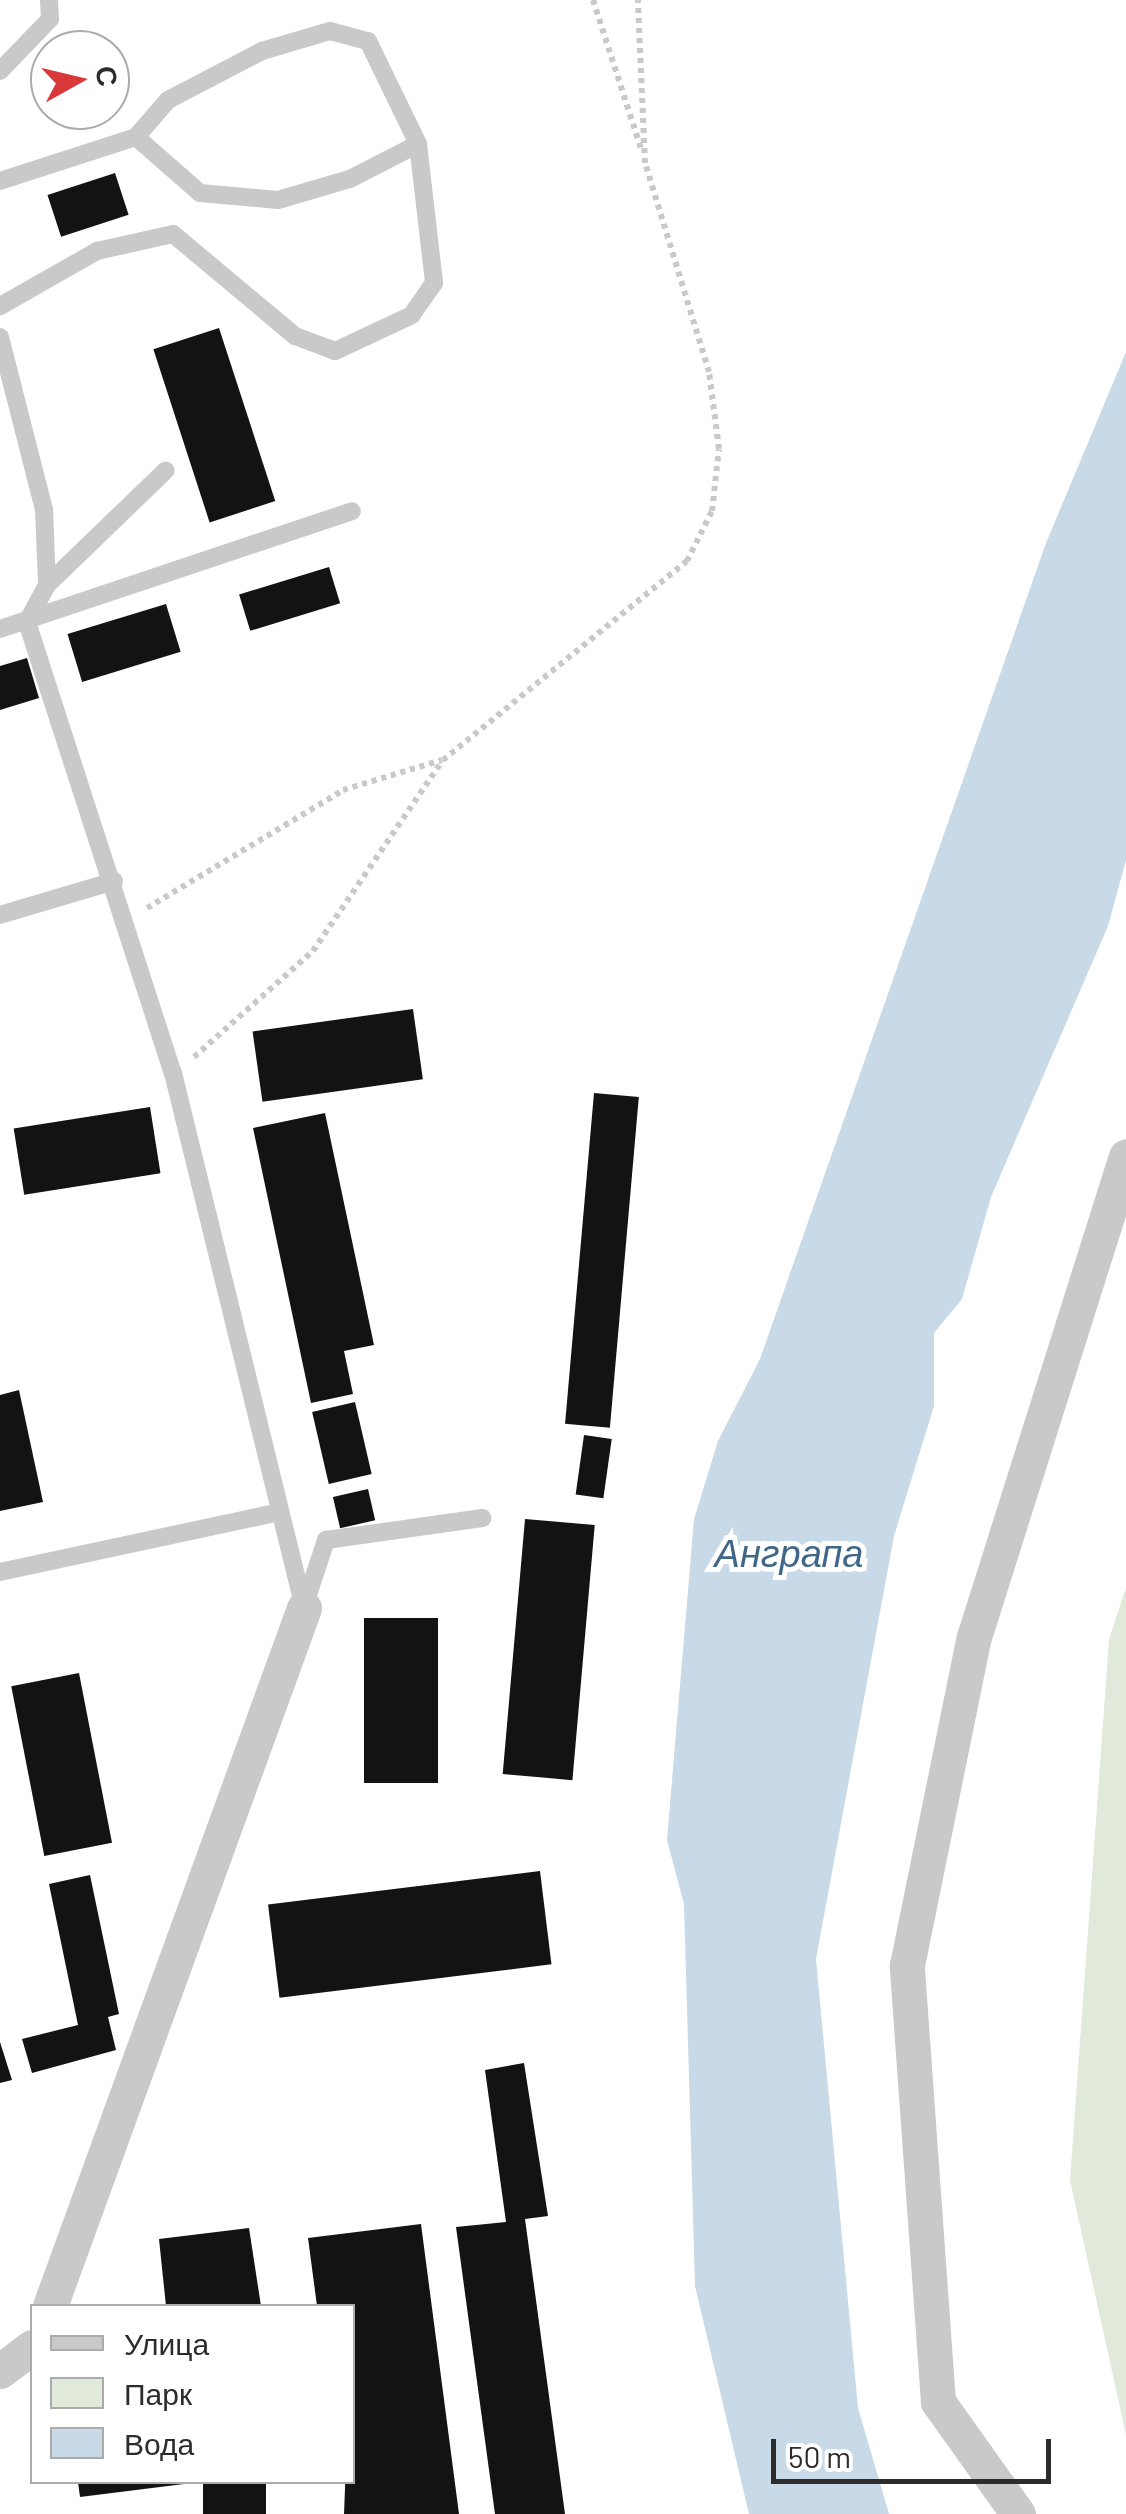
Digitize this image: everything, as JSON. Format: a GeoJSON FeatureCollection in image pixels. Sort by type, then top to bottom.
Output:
{"type":"FeatureCollection","features":[{"type":"Feature","properties":{"kind":"street"},"geometry":{"type":"LineString","coordinates":[[1018,2514],[938,2402],[907,1965],[974,1638],[1126,1156]]}},
{"type":"Feature","properties":{"kind":"street"},"geometry":{"type":"LineString","coordinates":[[51,2304],[304,1608]]}},
{"type":"Feature","properties":{"kind":"street"},"geometry":{"type":"LineString","coordinates":[[0,2372],[30,2348]]}},
{"type":"Feature","properties":{"kind":"lane"},"geometry":{"type":"LineString","coordinates":[[0,70],[50,20],[50,0]]}},
{"type":"Feature","properties":{"kind":"lane"},"geometry":{"type":"LineString","coordinates":[[0,181],[136,137],[168,100],[262,50],[330,31],[368,42],[418,144],[434,283],[412,314],[374,338],[336,351],[296,336],[173,234],[97,251],[0,306]]}},
{"type":"Feature","properties":{"kind":"lane"},"geometry":{"type":"LineString","coordinates":[[136,137],[200,193],[278,200],[350,179],[418,144]]}},
{"type":"Feature","properties":{"kind":"lane"},"geometry":{"type":"LineString","coordinates":[[0,338],[44,509],[47,585]]}},
{"type":"Feature","properties":{"kind":"lane"},"geometry":{"type":"LineString","coordinates":[[166,470],[47,585],[27,622],[174,1073],[304,1608]]}},
{"type":"Feature","properties":{"kind":"lane"},"geometry":{"type":"LineString","coordinates":[[0,629],[352,510]]}},
{"type":"Feature","properties":{"kind":"lane"},"geometry":{"type":"LineString","coordinates":[[0,915],[114,880]]}},
{"type":"Feature","properties":{"kind":"lane"},"geometry":{"type":"LineString","coordinates":[[0,1572],[280,1512]]}},
{"type":"Feature","properties":{"kind":"lane"},"geometry":{"type":"LineString","coordinates":[[304,1608],[326,1540],[482,1518]]}},
{"type":"Feature","properties":{"kind":"path"},"geometry":{"type":"LineString","coordinates":[[174,1073],[313,951],[443,760],[687,561],[712,510],[719,449],[709,372],[593,0]]}},
{"type":"Feature","properties":{"kind":"path"},"geometry":{"type":"LineString","coordinates":[[638,0],[645,163]]}},
{"type":"Feature","properties":{"kind":"path"},"geometry":{"type":"LineString","coordinates":[[126,920],[344,790],[443,760]]}},
{"type":"Feature","properties":{"kind":"green space"},"geometry":{"type":"Polygon","coordinates":[[[1126,1587],[1126,2435],[1070,2180],[1109,1640],[1126,1587]]]}},
{"type":"Feature","properties":{"kind":"water","name":"Анграпа"},"geometry":{"type":"Polygon","coordinates":[[[1126,352],[1126,860],[1108,926],[991,1197],[962,1299],[934,1333],[934,1406],[894,1536],[816,1959],[858,2408],[889,2514],[749,2514],[695,2286],[684,1904],[667,1840],[694,1519],[718,1441],[760,1359],[1046,543],[1126,352]]]}},
{"type":"Feature","properties":{"kind":"building"},"geometry":{"type":"Polygon","coordinates":[[[115,173],[129,215],[61,237],[47,195],[115,173]]]}},
{"type":"Feature","properties":{"kind":"building"},"geometry":{"type":"Polygon","coordinates":[[[219,328],[275,501],[210,522],[153,349],[219,328]]]}},
{"type":"Feature","properties":{"kind":"building"},"geometry":{"type":"Polygon","coordinates":[[[329,567],[340,603],[250,631],[239,594],[329,567]]]}},
{"type":"Feature","properties":{"kind":"building"},"geometry":{"type":"Polygon","coordinates":[[[166,604],[181,652],[82,682],[68,634],[166,604]]]}},
{"type":"Feature","properties":{"kind":"building"},"geometry":{"type":"Polygon","coordinates":[[[27,658],[39,698],[0,710],[0,666],[27,658]]]}},
{"type":"Feature","properties":{"kind":"building"},"geometry":{"type":"Polygon","coordinates":[[[413,1009],[423,1079],[262,1102],[253,1032],[413,1009]]]}},
{"type":"Feature","properties":{"kind":"building"},"geometry":{"type":"Polygon","coordinates":[[[594,1093],[639,1097],[610,1428],[565,1424],[594,1093]]]}},
{"type":"Feature","properties":{"kind":"building"},"geometry":{"type":"Polygon","coordinates":[[[150,1107],[160,1173],[24,1195],[14,1129],[150,1107]]]}},
{"type":"Feature","properties":{"kind":"building"},"geometry":{"type":"Polygon","coordinates":[[[325,1113],[374,1345],[344,1351],[353,1394],[311,1403],[253,1128],[325,1113]]]}},
{"type":"Feature","properties":{"kind":"building"},"geometry":{"type":"Polygon","coordinates":[[[19,1390],[43,1502],[0,1511],[0,1395],[19,1390]]]}},
{"type":"Feature","properties":{"kind":"building"},"geometry":{"type":"Polygon","coordinates":[[[355,1402],[372,1474],[329,1484],[312,1412],[355,1402]]]}},
{"type":"Feature","properties":{"kind":"building"},"geometry":{"type":"Polygon","coordinates":[[[584,1435],[612,1439],[603,1498],[576,1494],[584,1435]]]}},
{"type":"Feature","properties":{"kind":"building"},"geometry":{"type":"Polygon","coordinates":[[[368,1489],[375,1520],[340,1528],[333,1497],[368,1489]]]}},
{"type":"Feature","properties":{"kind":"building"},"geometry":{"type":"Polygon","coordinates":[[[525,1519],[595,1525],[572,1780],[503,1774],[525,1519]]]}},
{"type":"Feature","properties":{"kind":"building"},"geometry":{"type":"Polygon","coordinates":[[[364,1618],[438,1618],[438,1783],[364,1783],[364,1618]]]}},
{"type":"Feature","properties":{"kind":"building"},"geometry":{"type":"Polygon","coordinates":[[[79,1673],[112,1843],[44,1856],[11,1686],[79,1673]]]}},
{"type":"Feature","properties":{"kind":"building"},"geometry":{"type":"Polygon","coordinates":[[[540,1871],[551,1964],[279,1998],[268,1904],[540,1871]]]}},
{"type":"Feature","properties":{"kind":"building"},"geometry":{"type":"Polygon","coordinates":[[[90,1875],[119,2014],[108,2017],[116,2050],[32,2073],[22,2039],[78,2025],[49,1884],[90,1875]]]}},
{"type":"Feature","properties":{"kind":"building"},"geometry":{"type":"Polygon","coordinates":[[[0,2042],[12,2080],[0,2083],[0,2042]]]}},
{"type":"Feature","properties":{"kind":"building"},"geometry":{"type":"Polygon","coordinates":[[[524,2063],[548,2216],[525,2219],[565,2514],[495,2514],[456,2227],[506,2222],[485,2070],[524,2063]]]}},
{"type":"Feature","properties":{"kind":"building"},"geometry":{"type":"Polygon","coordinates":[[[421,2224],[459,2514],[344,2514],[345,2484],[355,2484],[355,2304],[317,2304],[308,2238],[421,2224]]]}},
{"type":"Feature","properties":{"kind":"building"},"geometry":{"type":"Polygon","coordinates":[[[249,2228],[261,2304],[166,2304],[159,2239],[249,2228]]]}},
{"type":"Feature","properties":{"kind":"building"},"geometry":{"type":"Polygon","coordinates":[[[78,2484],[184,2484],[80,2497],[78,2484]]]}},
{"type":"Feature","properties":{"kind":"building"},"geometry":{"type":"Polygon","coordinates":[[[203,2484],[266,2484],[266,2514],[203,2514],[203,2484]]]}}]}
